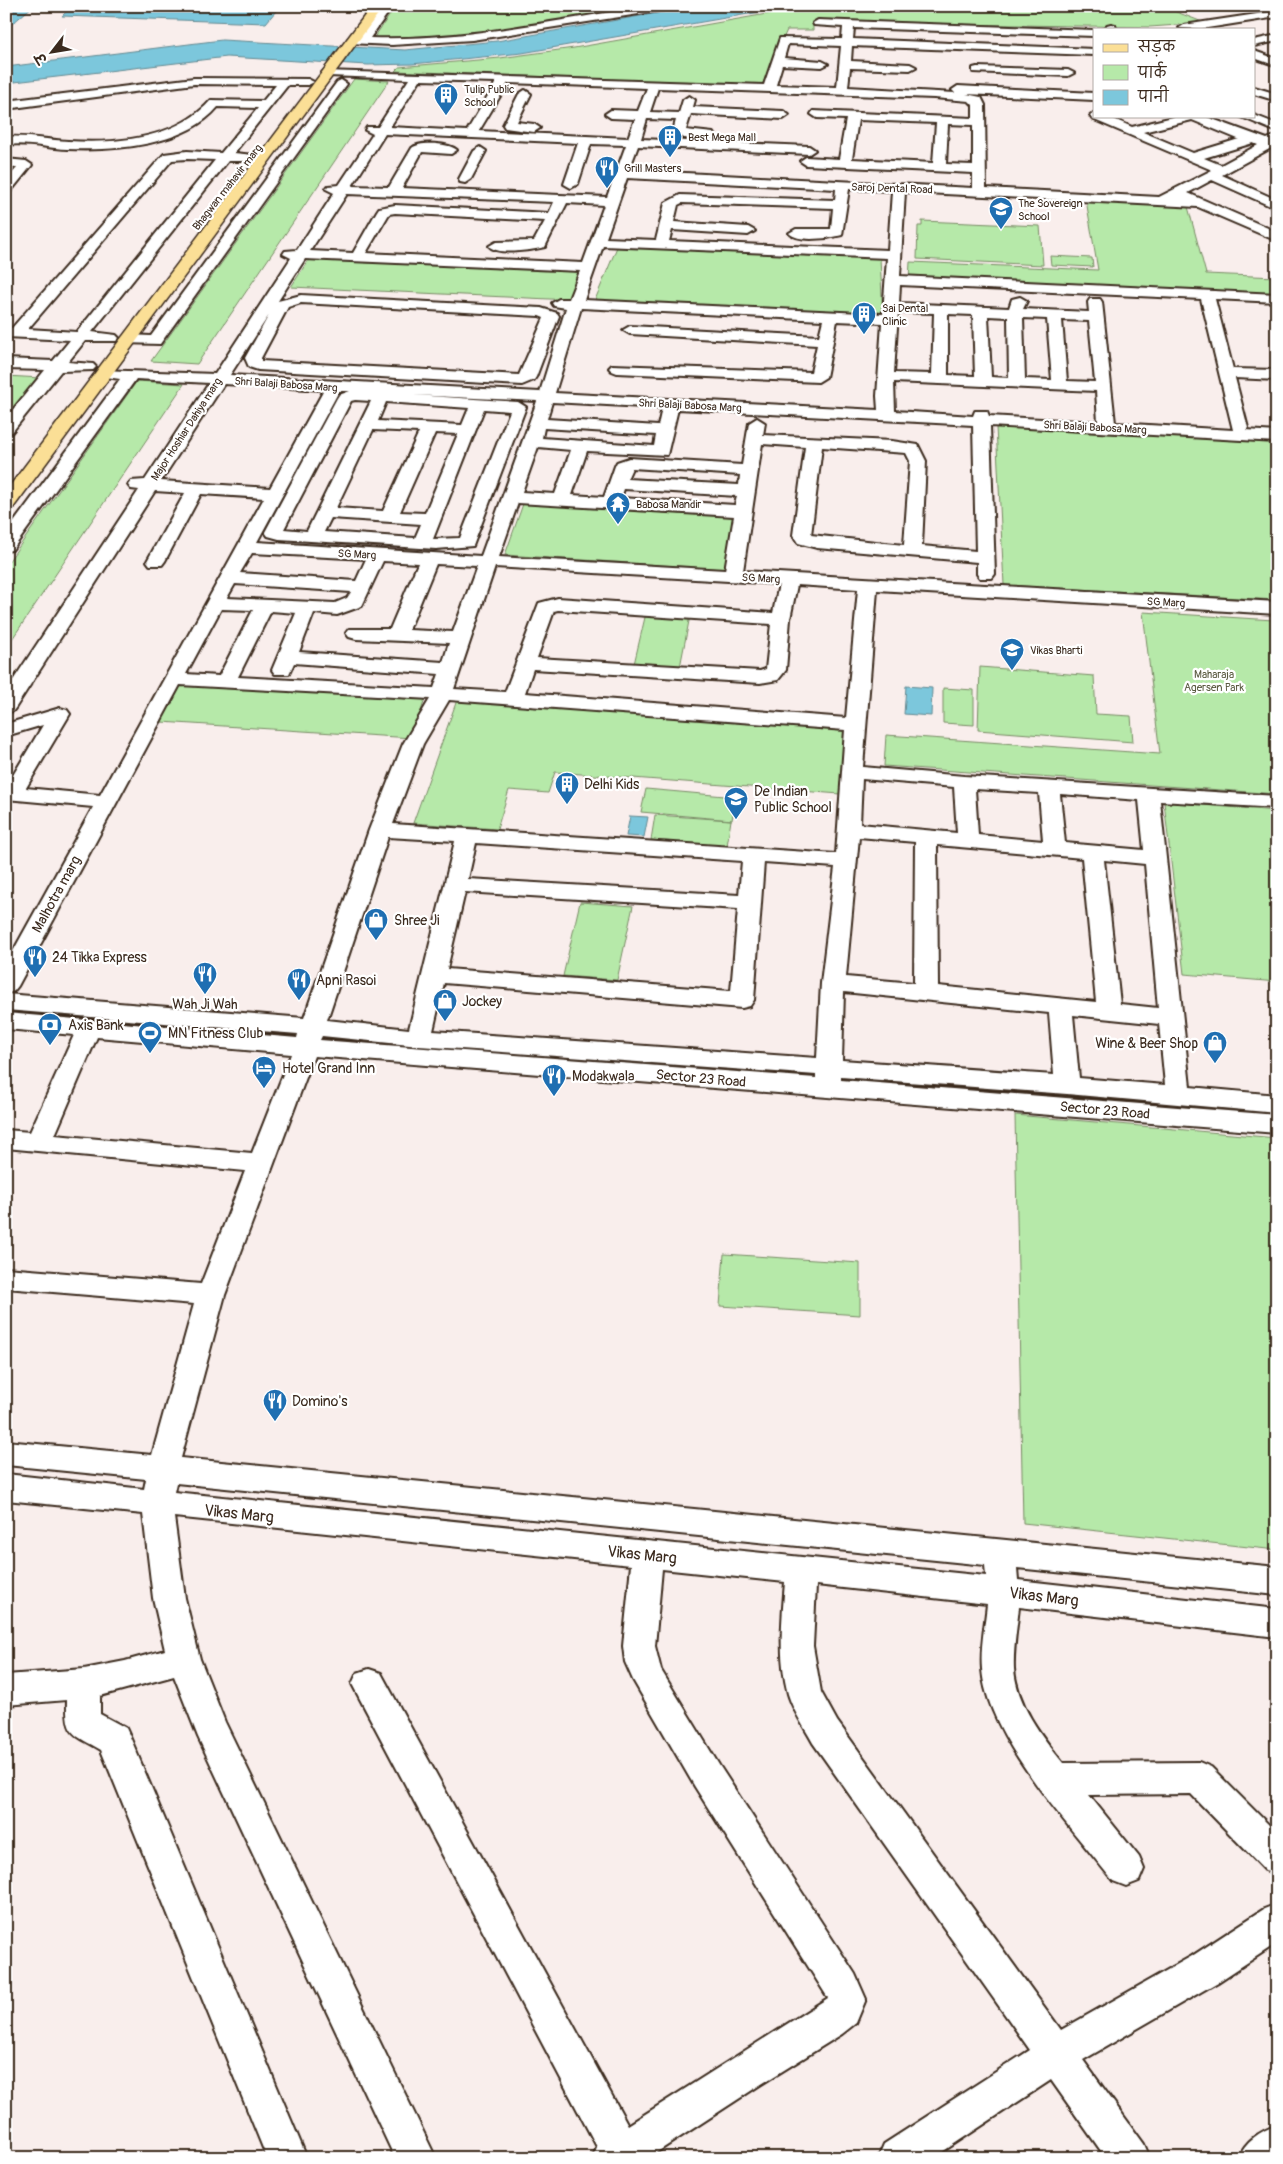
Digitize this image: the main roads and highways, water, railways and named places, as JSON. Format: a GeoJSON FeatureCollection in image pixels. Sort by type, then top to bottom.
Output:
{"type":"FeatureCollection","features":[{"type":"Feature","properties":{"kind":"main road","name":"Bhagwan mahavir marg"},"geometry":{"type":"LineString","coordinates":[[350,43],[366,6]]}},
{"type":"Feature","properties":{"kind":"main road","name":"Bhagwan mahavir marg"},"geometry":{"type":"LineString","coordinates":[[134,307],[250,158],[350,43],[378,6]]}},
{"type":"Feature","properties":{"kind":"main road","name":"Bhagwan mahavir marg"},"geometry":{"type":"LineString","coordinates":[[97,365],[128,340],[221,216],[322,76]]}},
{"type":"Feature","properties":{"kind":"main road"},"geometry":{"type":"LineString","coordinates":[[206,215],[221,216]]}},
{"type":"Feature","properties":{"kind":"main road","name":"Bhagwan mahavir marg"},"geometry":{"type":"LineString","coordinates":[[6,504],[97,365],[110,338],[122,323]]}},
{"type":"Feature","properties":{"kind":"main road"},"geometry":{"type":"LineString","coordinates":[[24,451],[97,365]]}},
{"type":"Feature","properties":{"kind":"water"},"geometry":{"type":"Polygon","coordinates":[[[6,6],[33,6],[6,29],[6,6]]]}},
{"type":"Feature","properties":{"kind":"water"},"geometry":{"type":"Polygon","coordinates":[[[72,6],[280,6],[266,23],[62,16],[72,6]]]}},
{"type":"Feature","properties":{"kind":"water"},"geometry":{"type":"Polygon","coordinates":[[[697,6],[795,6],[522,53],[412,64],[368,65],[227,57],[6,83],[6,67],[222,40],[405,50],[497,41],[697,6]]]}},
{"type":"Feature","properties":{"kind":"water"},"geometry":{"type":"Polygon","coordinates":[[[906,686],[932,688],[931,716],[904,714],[906,686]]]}},
{"type":"Feature","properties":{"kind":"water"},"geometry":{"type":"Polygon","coordinates":[[[630,816],[648,817],[644,837],[626,836],[630,816]]]}},
{"type":"Feature","properties":{"kind":"place","name":"Tulip Public School"},"geometry":{"type":"Point","coordinates":[446,116]}},
{"type":"Feature","properties":{"kind":"place","name":"Best Mega Mall"},"geometry":{"type":"Point","coordinates":[670,158]}},
{"type":"Feature","properties":{"kind":"place","name":"Grill Masters"},"geometry":{"type":"Point","coordinates":[607,189]}},
{"type":"Feature","properties":{"kind":"place","name":"The Sovereign School"},"geometry":{"type":"Point","coordinates":[1001,230]}},
{"type":"Feature","properties":{"kind":"place","name":"Sai Dental Clinic"},"geometry":{"type":"Point","coordinates":[864,335]}},
{"type":"Feature","properties":{"kind":"place","name":"Babosa Mandir"},"geometry":{"type":"Point","coordinates":[618,525]}},
{"type":"Feature","properties":{"kind":"place","name":"Vikas Bharti"},"geometry":{"type":"Point","coordinates":[1012,671]}},
{"type":"Feature","properties":{"kind":"place","name":"Delhi Kids"},"geometry":{"type":"Point","coordinates":[567,805]}},
{"type":"Feature","properties":{"kind":"place","name":"De Indian Public School"},"geometry":{"type":"Point","coordinates":[736,820]}},
{"type":"Feature","properties":{"kind":"place","name":"Shree Ji"},"geometry":{"type":"Point","coordinates":[376,941]}},
{"type":"Feature","properties":{"kind":"place","name":"24 Tikka Express"},"geometry":{"type":"Point","coordinates":[35,978]}},
{"type":"Feature","properties":{"kind":"place","name":"Wah Ji Wah"},"geometry":{"type":"Point","coordinates":[205,995]}},
{"type":"Feature","properties":{"kind":"place","name":"Apni Rasoi"},"geometry":{"type":"Point","coordinates":[299,1001]}},
{"type":"Feature","properties":{"kind":"place","name":"Jockey"},"geometry":{"type":"Point","coordinates":[445,1022]}},
{"type":"Feature","properties":{"kind":"place","name":"Axis Bank"},"geometry":{"type":"Point","coordinates":[50,1046]}},
{"type":"Feature","properties":{"kind":"place","name":"MN Fitness Club"},"geometry":{"type":"Point","coordinates":[150,1054]}},
{"type":"Feature","properties":{"kind":"place","name":"Wine & Beer Shop"},"geometry":{"type":"Point","coordinates":[1215,1064]}},
{"type":"Feature","properties":{"kind":"place","name":"Hotel Grand Inn"},"geometry":{"type":"Point","coordinates":[264,1089]}},
{"type":"Feature","properties":{"kind":"place","name":"Modakwala"},"geometry":{"type":"Point","coordinates":[554,1097]}},
{"type":"Feature","properties":{"kind":"place","name":"Domino's"},"geometry":{"type":"Point","coordinates":[275,1422]}},
{"type":"Feature","properties":{"kind":"park label","name":"Maharaja Agersen Park"},"geometry":{"type":"Point","coordinates":[1214,680]}}]}
